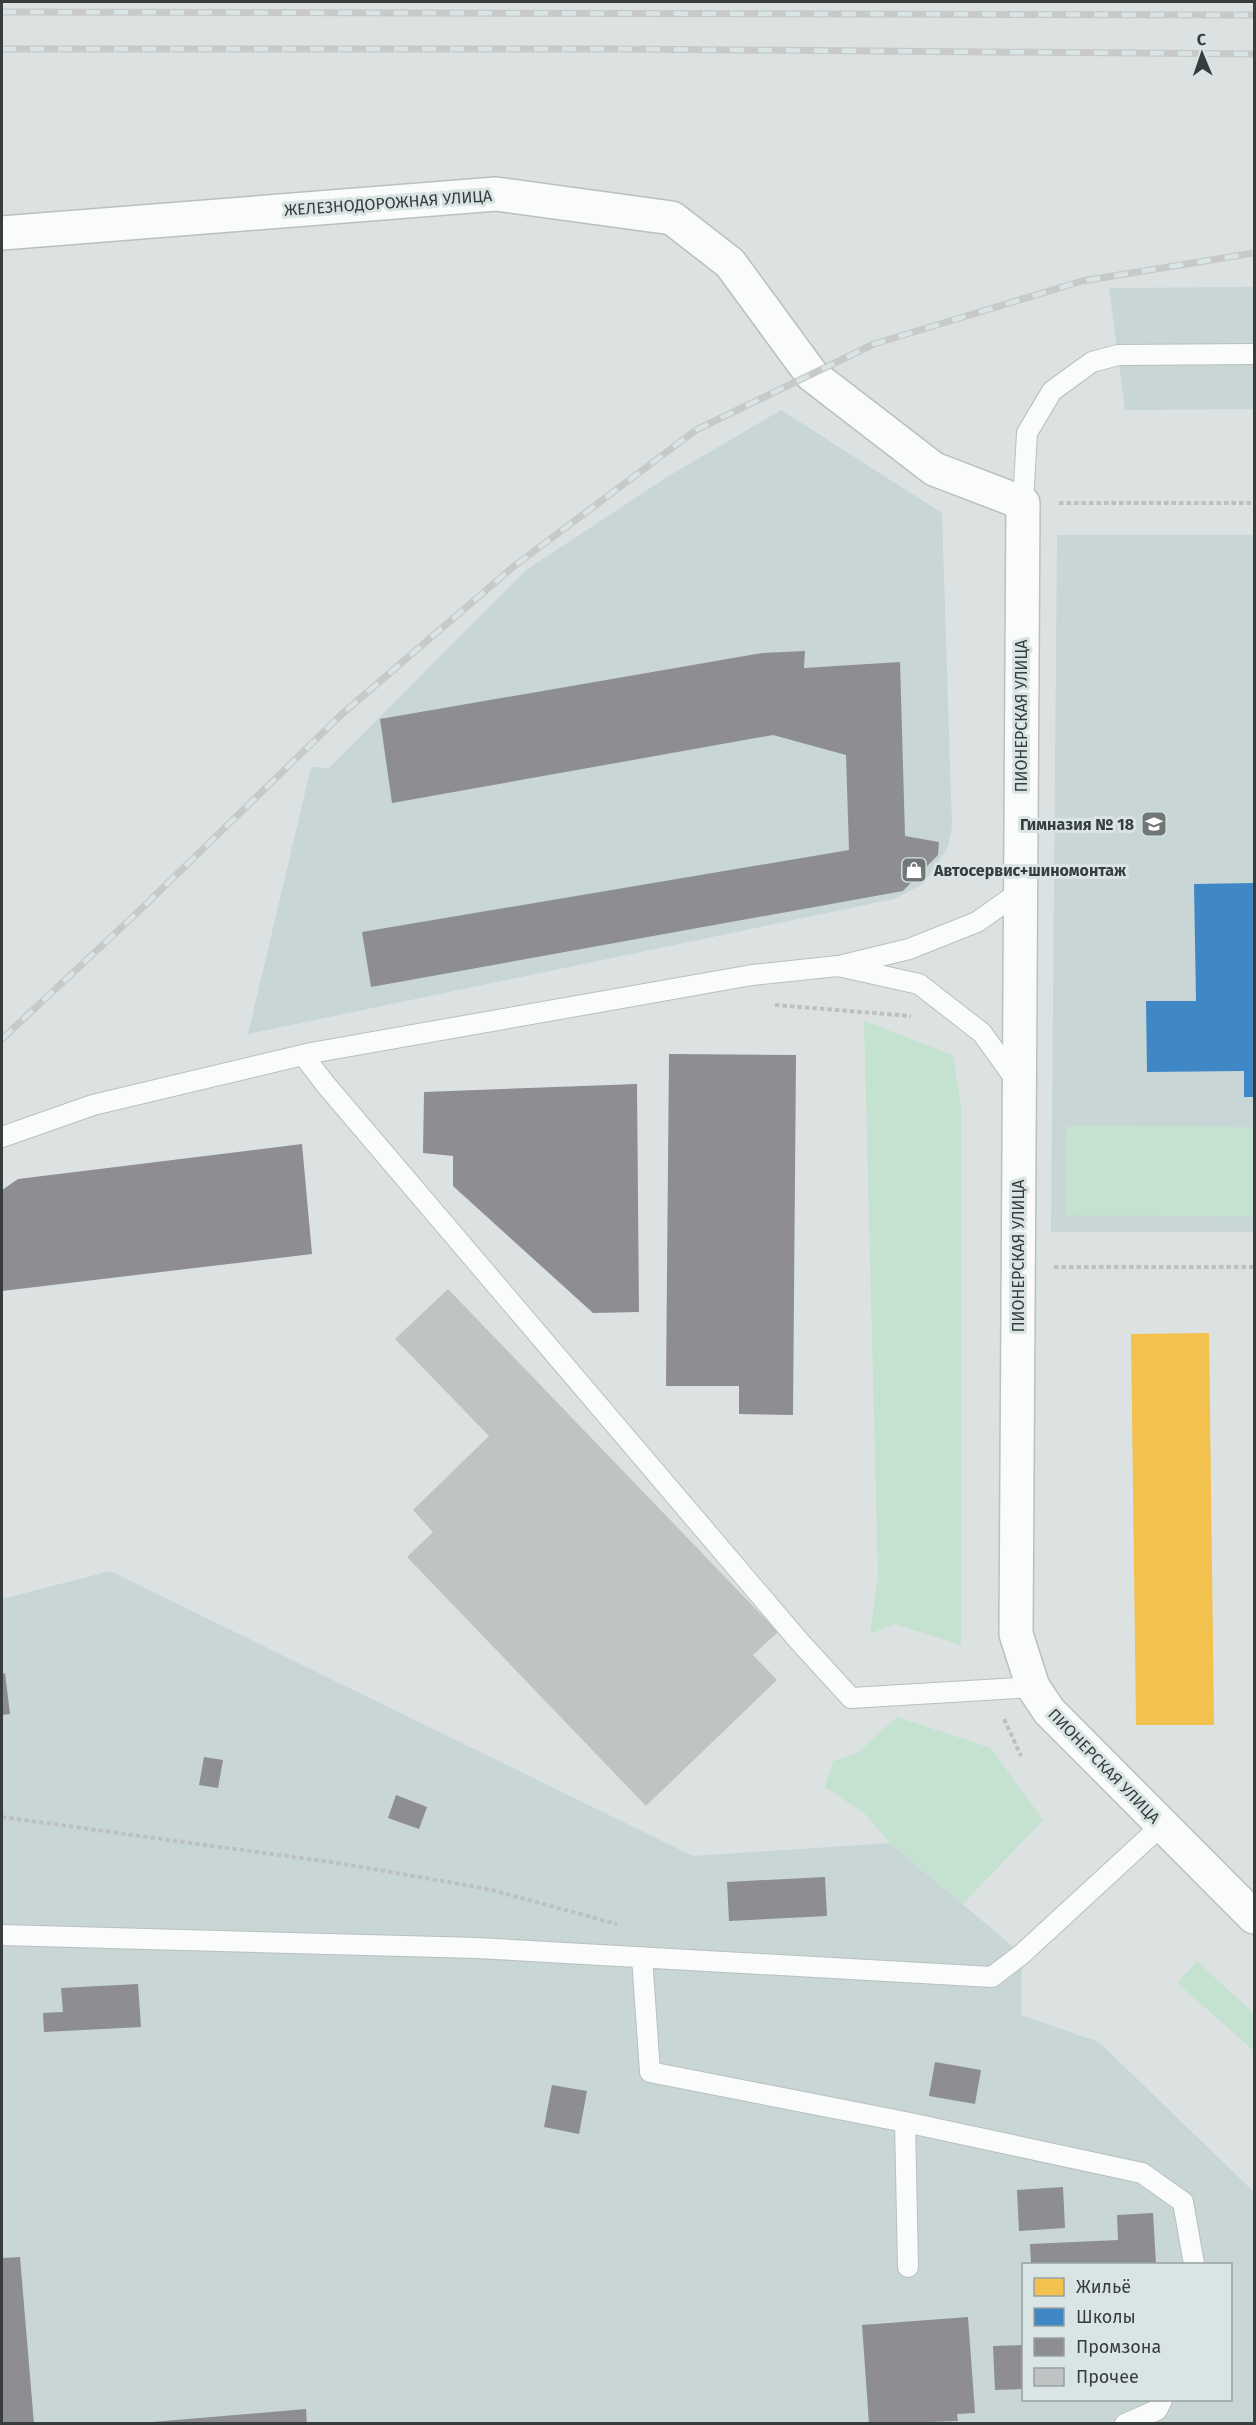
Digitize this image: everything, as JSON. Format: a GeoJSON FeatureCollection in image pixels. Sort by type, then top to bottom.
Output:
{"type":"FeatureCollection","features":[{"type":"Feature","properties":{"kind":"street","name":"ЖЕЛЕЗНОДОРОЖНАЯ УЛИЦА"},"geometry":{"type":"LineString","coordinates":[[2,232],[496,194],[672,219],[730,262],[812,375],[934,469],[1023,503]]}},
{"type":"Feature","properties":{"kind":"street","name":"ПИОНЕРСКАЯ УЛИЦА"},"geometry":{"type":"LineString","coordinates":[[1023,503],[1016,1634],[1033,1687],[1049,1711],[1254,1917]]}},
{"type":"Feature","properties":{"kind":"lane"},"geometry":{"type":"LineString","coordinates":[[1023,503],[1027,433],[1052,391],[1092,362],[1118,355],[1254,354]]}},
{"type":"Feature","properties":{"kind":"lane"},"geometry":{"type":"LineString","coordinates":[[2,1137],[93,1105],[303,1055],[752,975],[838,966],[909,949],[977,922],[1021,891]]}},
{"type":"Feature","properties":{"kind":"lane"},"geometry":{"type":"LineString","coordinates":[[838,966],[919,984],[982,1033],[1019,1085]]}},
{"type":"Feature","properties":{"kind":"lane"},"geometry":{"type":"LineString","coordinates":[[303,1055],[333,1094],[851,1698],[1033,1687]]}},
{"type":"Feature","properties":{"kind":"lane"},"geometry":{"type":"LineString","coordinates":[[2,1935],[477,1948],[992,1977],[1022,1954],[1162,1825]]}},
{"type":"Feature","properties":{"kind":"lane"},"geometry":{"type":"LineString","coordinates":[[642,1957],[650,2072],[905,2122],[1142,2173],[1183,2202],[1194,2263]]}},
{"type":"Feature","properties":{"kind":"lane"},"geometry":{"type":"LineString","coordinates":[[905,2122],[908,2267]]}},
{"type":"Feature","properties":{"kind":"lane"},"geometry":{"type":"LineString","coordinates":[[1125,2424],[1157,2410],[1162,2401]]}},
{"type":"Feature","properties":{"kind":"path"},"geometry":{"type":"LineString","coordinates":[[1023,503],[1254,503]]}},
{"type":"Feature","properties":{"kind":"path"},"geometry":{"type":"LineString","coordinates":[[763,1004],[917,1017]]}},
{"type":"Feature","properties":{"kind":"path"},"geometry":{"type":"LineString","coordinates":[[1048,1267],[1254,1267]]}},
{"type":"Feature","properties":{"kind":"path"},"geometry":{"type":"LineString","coordinates":[[990,1689],[1021,1756]]}},
{"type":"Feature","properties":{"kind":"path"},"geometry":{"type":"LineString","coordinates":[[2,1817],[344,1863],[488,1889],[622,1926]]}},
{"type":"Feature","properties":{"kind":"shaded area"},"geometry":{"type":"Polygon","coordinates":[[[1254,287],[1254,409],[1125,410],[1109,288],[1254,287]]]}},
{"type":"Feature","properties":{"kind":"shaded area"},"geometry":{"type":"Polygon","coordinates":[[[781,410],[942,513],[952,827],[948,847],[923,884],[894,899],[248,1034],[311,767],[329,768],[526,570],[667,477],[781,410]]]}},
{"type":"Feature","properties":{"kind":"shaded area","name":"Гимназия № 18"},"geometry":{"type":"Polygon","coordinates":[[[1057,535],[1254,535],[1254,1232],[1051,1232],[1057,535]]]}},
{"type":"Feature","properties":{"kind":"shaded area"},"geometry":{"type":"Polygon","coordinates":[[[110,1571],[693,1856],[890,1843],[1022,1954],[1021,2015],[1099,2042],[1254,2192],[1254,2423],[2,2424],[2,1599],[110,1571]]]}},
{"type":"Feature","properties":{"kind":"green space"},"geometry":{"type":"Polygon","coordinates":[[[864,1021],[953,1055],[961,1105],[961,1645],[895,1624],[870,1634],[878,1577],[864,1021]]]}},
{"type":"Feature","properties":{"kind":"green space"},"geometry":{"type":"Polygon","coordinates":[[[1067,1126],[1254,1127],[1254,1217],[1066,1215],[1067,1126]]]}},
{"type":"Feature","properties":{"kind":"green space"},"geometry":{"type":"Polygon","coordinates":[[[897,1717],[991,1748],[1043,1820],[963,1904],[890,1843],[865,1814],[825,1787],[833,1761],[856,1754],[897,1717]]]}},
{"type":"Feature","properties":{"kind":"green space"},"geometry":{"type":"Polygon","coordinates":[[[1197,1961],[1254,2014],[1253,2050],[1177,1983],[1197,1961]]]}},
{"type":"Feature","properties":{"kind":"building: Жильё"},"geometry":{"type":"Polygon","coordinates":[[[1209,1333],[1214,1725],[1136,1725],[1131,1334],[1209,1333]]]}},
{"type":"Feature","properties":{"kind":"building: Школы"},"geometry":{"type":"Polygon","coordinates":[[[1254,883],[1254,1097],[1244,1097],[1244,1071],[1147,1072],[1146,1001],[1196,1001],[1194,884],[1254,883]]]}},
{"type":"Feature","properties":{"kind":"building: Промзона"},"geometry":{"type":"Polygon","coordinates":[[[805,651],[804,668],[900,662],[905,836],[939,842],[938,855],[903,891],[371,987],[362,932],[849,850],[846,755],[773,735],[392,803],[380,719],[762,653],[805,651]]]}},
{"type":"Feature","properties":{"kind":"building: Промзона"},"geometry":{"type":"Polygon","coordinates":[[[669,1054],[796,1055],[793,1415],[739,1414],[739,1386],[666,1386],[669,1054]]]}},
{"type":"Feature","properties":{"kind":"building: Промзона"},"geometry":{"type":"Polygon","coordinates":[[[637,1084],[639,1312],[593,1313],[453,1186],[453,1156],[423,1153],[424,1092],[637,1084]]]}},
{"type":"Feature","properties":{"kind":"building: Промзона"},"geometry":{"type":"Polygon","coordinates":[[[302,1144],[312,1254],[2,1291],[2,1190],[18,1179],[302,1144]]]}},
{"type":"Feature","properties":{"kind":"building: Промзона"},"geometry":{"type":"Polygon","coordinates":[[[5,1673],[10,1714],[2,1715],[2,1674],[5,1673]]]}},
{"type":"Feature","properties":{"kind":"building: Промзона"},"geometry":{"type":"Polygon","coordinates":[[[204,1757],[223,1760],[218,1788],[199,1785],[204,1757]]]}},
{"type":"Feature","properties":{"kind":"building: Промзона"},"geometry":{"type":"Polygon","coordinates":[[[396,1795],[427,1807],[419,1829],[388,1818],[396,1795]]]}},
{"type":"Feature","properties":{"kind":"building: Промзона"},"geometry":{"type":"Polygon","coordinates":[[[825,1877],[827,1916],[729,1921],[727,1882],[825,1877]]]}},
{"type":"Feature","properties":{"kind":"building: Промзона"},"geometry":{"type":"Polygon","coordinates":[[[138,1984],[141,2027],[44,2032],[43,2013],[63,2012],[61,1988],[138,1984]]]}},
{"type":"Feature","properties":{"kind":"building: Промзона"},"geometry":{"type":"Polygon","coordinates":[[[935,2062],[981,2070],[975,2104],[929,2096],[935,2062]]]}},
{"type":"Feature","properties":{"kind":"building: Промзона"},"geometry":{"type":"Polygon","coordinates":[[[552,2085],[587,2091],[579,2134],[544,2127],[552,2085]]]}},
{"type":"Feature","properties":{"kind":"building: Промзона"},"geometry":{"type":"Polygon","coordinates":[[[1063,2187],[1065,2228],[1019,2231],[1017,2190],[1063,2187]]]}},
{"type":"Feature","properties":{"kind":"building: Промзона"},"geometry":{"type":"Polygon","coordinates":[[[1153,2213],[1156,2263],[1031,2263],[1030,2244],[1118,2240],[1117,2215],[1153,2213]]]}},
{"type":"Feature","properties":{"kind":"building: Промзона"},"geometry":{"type":"Polygon","coordinates":[[[20,2257],[34,2424],[2,2424],[2,2258],[20,2257]]]}},
{"type":"Feature","properties":{"kind":"building: Промзона"},"geometry":{"type":"Polygon","coordinates":[[[968,2317],[975,2413],[957,2414],[958,2421],[869,2424],[862,2325],[968,2317]]]}},
{"type":"Feature","properties":{"kind":"building: Промзона"},"geometry":{"type":"Polygon","coordinates":[[[1022,2345],[1022,2389],[995,2390],[993,2346],[1022,2345]]]}},
{"type":"Feature","properties":{"kind":"building: Промзона"},"geometry":{"type":"Polygon","coordinates":[[[306,2409],[307,2424],[152,2424],[152,2422],[306,2409]]]}},
{"type":"Feature","properties":{"kind":"building: Прочее"},"geometry":{"type":"Polygon","coordinates":[[[448,1289],[778,1632],[753,1655],[777,1680],[646,1806],[407,1557],[433,1532],[413,1510],[489,1436],[395,1339],[448,1289]]]}},
{"type":"Feature","properties":{"kind":"railway"},"geometry":{"type":"LineString","coordinates":[[2,12],[1254,15]]}},
{"type":"Feature","properties":{"kind":"railway"},"geometry":{"type":"LineString","coordinates":[[2,49],[620,49],[1254,54]]}},
{"type":"Feature","properties":{"kind":"railway"},"geometry":{"type":"LineString","coordinates":[[2,1039],[140,910],[342,714],[513,567],[696,430],[874,344],[1082,281],[1254,253]]}},
{"type":"Feature","properties":{"kind":"place","name":"Гимназия № 18"},"geometry":{"type":"Point","coordinates":[1154,824]}},
{"type":"Feature","properties":{"kind":"place","name":"Автосервис+шиномонтаж"},"geometry":{"type":"Point","coordinates":[914,870]}}]}
